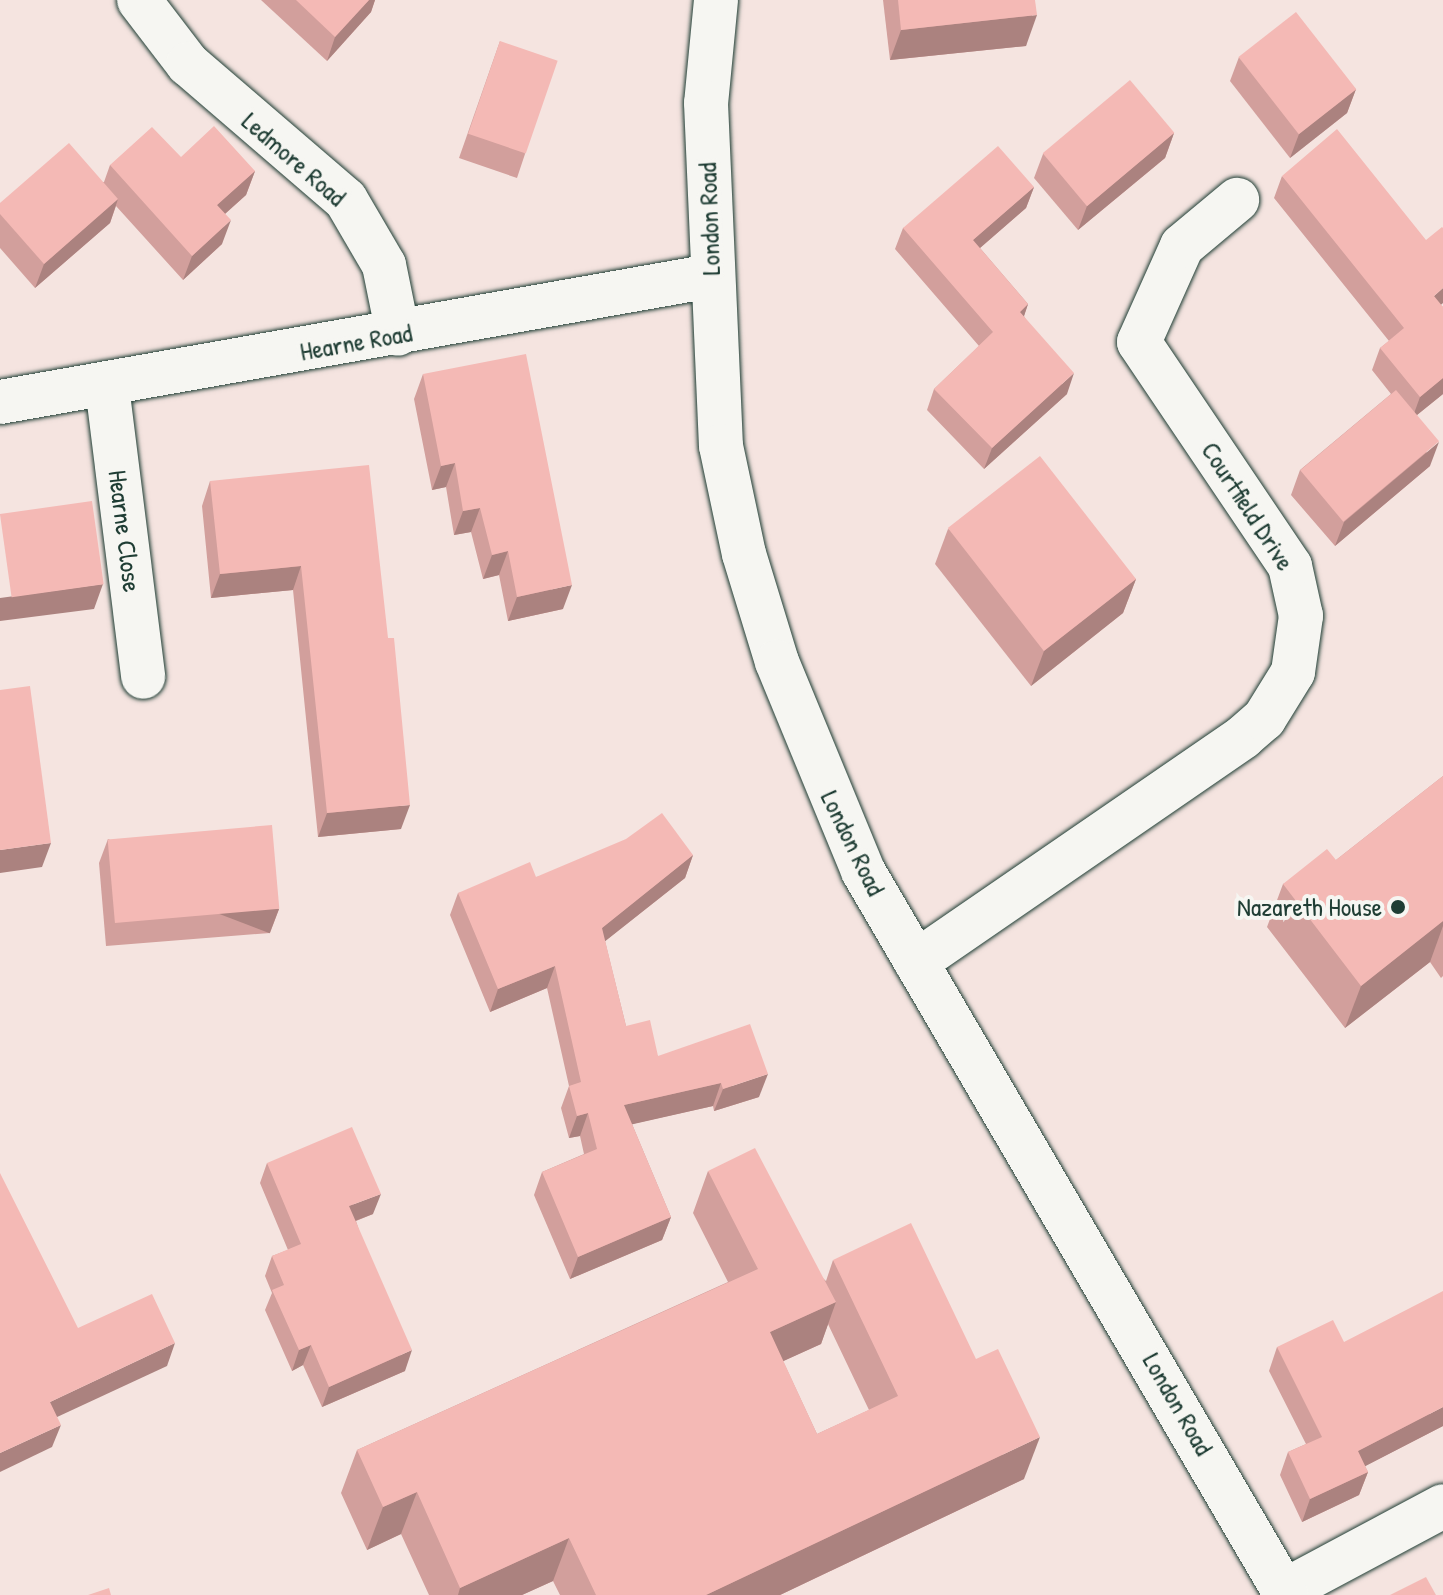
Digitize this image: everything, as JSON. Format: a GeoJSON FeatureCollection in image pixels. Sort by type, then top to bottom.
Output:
{"type":"FeatureCollection","features":[{"type":"Feature","properties":{"kind":"main road","name":"London Road"},"geometry":{"type":"LineString","coordinates":[[716,0],[706,103],[711,276],[721,446],[744,554],[817,768],[863,871],[1124,1309],[1285,1593]]}},
{"type":"Feature","properties":{"kind":"main road","name":"Ledmore Road"},"geometry":{"type":"LineString","coordinates":[[147,3],[188,64],[346,200],[384,265],[398,334]]}},
{"type":"Feature","properties":{"kind":"main road","name":"Courtfield Drive"},"geometry":{"type":"LineString","coordinates":[[916,962],[1243,737],[1264,719],[1293,672],[1301,616],[1290,566],[1139,342],[1182,246],[1237,200]]}},
{"type":"Feature","properties":{"kind":"main road","name":"Hearne Road"},"geometry":{"type":"LineString","coordinates":[[0,402],[107,386],[711,276]]}},
{"type":"Feature","properties":{"kind":"main road","name":"Hearne Close"},"geometry":{"type":"LineString","coordinates":[[107,386],[143,677]]}},
{"type":"Feature","properties":{"kind":"main road"},"geometry":{"type":"LineString","coordinates":[[1285,1593],[1443,1506]]}},
{"type":"Feature","properties":{"kind":"building"},"geometry":{"type":"Polygon","coordinates":[[[296,0],[369,0],[335,37],[296,0]]]}},
{"type":"Feature","properties":{"kind":"building"},"geometry":{"type":"Polygon","coordinates":[[[898,0],[1035,0],[1037,15],[901,30],[898,0]]]}},
{"type":"Feature","properties":{"kind":"building"},"geometry":{"type":"Polygon","coordinates":[[[1296,12],[1356,89],[1299,134],[1238,57],[1296,12]]]}},
{"type":"Feature","properties":{"kind":"building"},"geometry":{"type":"Polygon","coordinates":[[[500,41],[558,61],[526,154],[468,134],[500,41]]]}},
{"type":"Feature","properties":{"kind":"building"},"geometry":{"type":"Polygon","coordinates":[[[1130,80],[1174,133],[1087,206],[1043,153],[1130,80]]]}},
{"type":"Feature","properties":{"kind":"building"},"geometry":{"type":"Polygon","coordinates":[[[214,126],[255,171],[217,205],[231,220],[192,256],[110,165],[152,127],[181,157],[214,126]]]}},
{"type":"Feature","properties":{"kind":"building"},"geometry":{"type":"Polygon","coordinates":[[[1337,129],[1426,240],[1443,228],[1443,288],[1434,296],[1443,307],[1443,378],[1420,397],[1380,348],[1404,328],[1282,176],[1337,129]]]}},
{"type":"Feature","properties":{"kind":"building"},"geometry":{"type":"Polygon","coordinates":[[[69,143],[118,199],[44,264],[0,214],[0,203],[69,143]]]}},
{"type":"Feature","properties":{"kind":"building"},"geometry":{"type":"Polygon","coordinates":[[[998,146],[1034,187],[973,240],[1028,304],[1020,312],[1074,373],[992,448],[934,389],[993,332],[903,228],[998,146]]]}},
{"type":"Feature","properties":{"kind":"building"},"geometry":{"type":"Polygon","coordinates":[[[526,354],[572,585],[517,597],[508,551],[492,555],[480,508],[463,511],[455,463],[441,466],[423,374],[526,354]]]}},
{"type":"Feature","properties":{"kind":"building"},"geometry":{"type":"Polygon","coordinates":[[[1396,390],[1439,441],[1343,522],[1300,470],[1396,390]]]}},
{"type":"Feature","properties":{"kind":"building"},"geometry":{"type":"Polygon","coordinates":[[[1040,456],[1136,579],[1044,651],[948,528],[1040,456]]]}},
{"type":"Feature","properties":{"kind":"building"},"geometry":{"type":"Polygon","coordinates":[[[369,465],[388,638],[394,638],[410,805],[327,813],[301,566],[220,574],[210,481],[369,465]]]}},
{"type":"Feature","properties":{"kind":"building"},"geometry":{"type":"Polygon","coordinates":[[[92,501],[104,584],[12,597],[0,514],[92,501]]]}},
{"type":"Feature","properties":{"kind":"building"},"geometry":{"type":"Polygon","coordinates":[[[30,686],[51,843],[0,850],[0,690],[30,686]]]}},
{"type":"Feature","properties":{"kind":"building","name":"Nazareth House"},"geometry":{"type":"Polygon","coordinates":[[[1443,776],[1443,921],[1361,986],[1283,884],[1327,849],[1336,860],[1443,776]]]}},
{"type":"Feature","properties":{"kind":"building"},"geometry":{"type":"Polygon","coordinates":[[[662,813],[693,855],[602,928],[626,1026],[650,1020],[658,1056],[750,1024],[768,1074],[723,1089],[721,1083],[624,1105],[671,1217],[578,1257],[542,1172],[597,1149],[588,1113],[577,1116],[569,1086],[581,1082],[555,966],[498,989],[458,893],[530,862],[536,877],[626,839],[662,813]]]}},
{"type":"Feature","properties":{"kind":"building"},"geometry":{"type":"Polygon","coordinates":[[[272,825],[279,909],[115,923],[108,839],[272,825]]]}},
{"type":"Feature","properties":{"kind":"building"},"geometry":{"type":"Polygon","coordinates":[[[352,1127],[381,1194],[349,1206],[412,1350],[329,1387],[311,1345],[299,1350],[272,1290],[284,1285],[272,1256],[301,1244],[267,1163],[352,1127]]]}},
{"type":"Feature","properties":{"kind":"building"},"geometry":{"type":"Polygon","coordinates":[[[755,1148],[836,1302],[770,1332],[817,1434],[898,1396],[833,1260],[911,1223],[976,1359],[998,1349],[1040,1437],[706,1595],[596,1595],[569,1538],[460,1588],[417,1492],[383,1507],[357,1450],[758,1269],[708,1171],[755,1148]]]}},
{"type":"Feature","properties":{"kind":"building"},"geometry":{"type":"Polygon","coordinates":[[[0,1173],[78,1328],[152,1294],[175,1343],[50,1402],[61,1425],[0,1453],[0,1173]]]}},
{"type":"Feature","properties":{"kind":"building"},"geometry":{"type":"Polygon","coordinates":[[[1443,1291],[1443,1407],[1358,1451],[1368,1472],[1310,1499],[1288,1452],[1322,1437],[1277,1347],[1333,1320],[1344,1342],[1443,1291]]]}},
{"type":"Feature","properties":{"kind":"building"},"geometry":{"type":"Polygon","coordinates":[[[1426,1577],[1436,1595],[1390,1595],[1426,1577]]]}},
{"type":"Feature","properties":{"kind":"building"},"geometry":{"type":"Polygon","coordinates":[[[109,1588],[111,1595],[88,1595],[109,1588]]]}},
{"type":"Feature","properties":{"kind":"place","name":"Nazareth House"},"geometry":{"type":"Point","coordinates":[1398,907]}}]}
